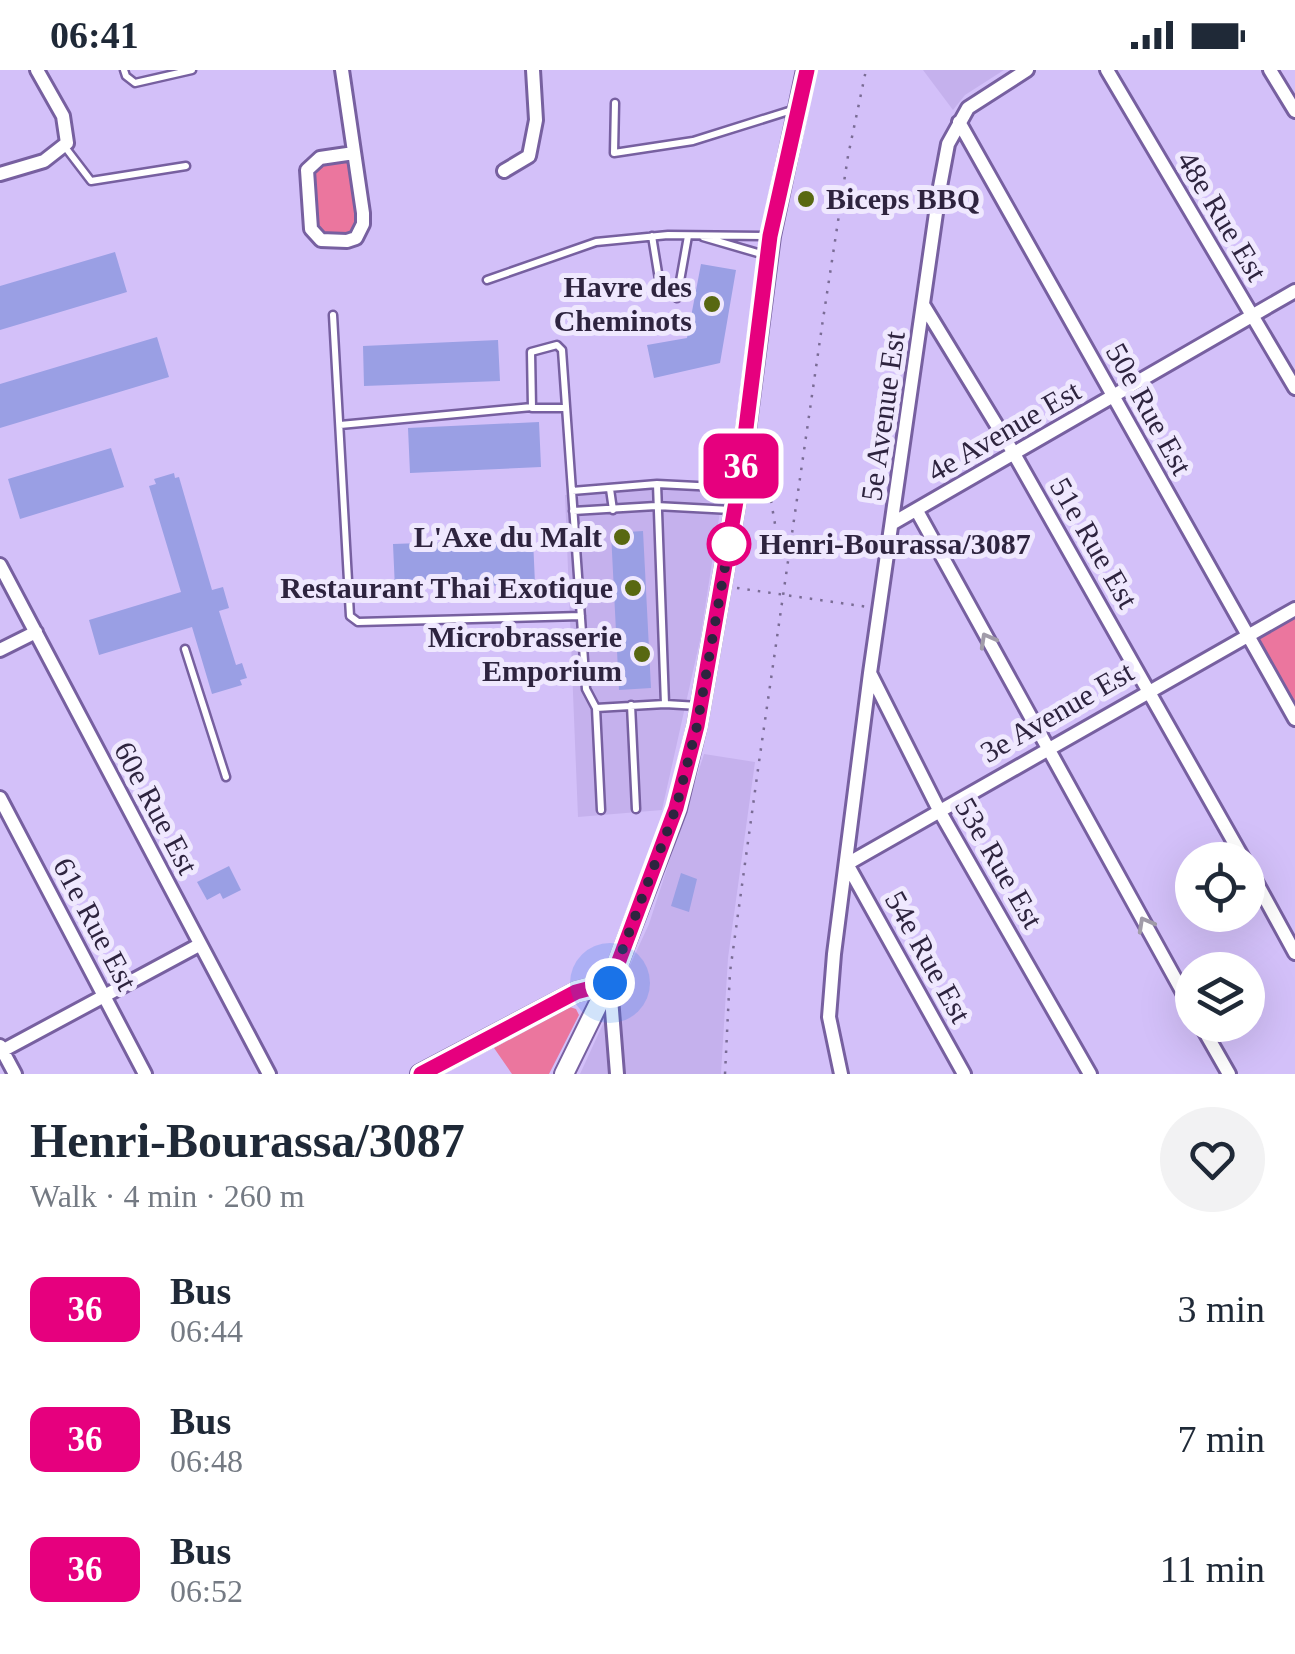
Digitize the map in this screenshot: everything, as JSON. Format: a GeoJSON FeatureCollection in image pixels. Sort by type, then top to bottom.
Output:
{"type":"FeatureCollection","features":[{"type":"Feature","properties":{"kind":"main road"},"geometry":{"type":"LineString","coordinates":[[564,1074],[610,983],[676,808],[722,586],[770,236],[806,70]]}},
{"type":"Feature","properties":{"kind":"main road"},"geometry":{"type":"LineString","coordinates":[[420,1074],[576,992],[610,983]]}},
{"type":"Feature","properties":{"kind":"street"},"geometry":{"type":"LineString","coordinates":[[0,174],[44,161],[64,146],[67,132],[63,116],[38,70]]}},
{"type":"Feature","properties":{"kind":"street"},"geometry":{"type":"LineString","coordinates":[[342,70],[363,213],[360,232],[346,242],[321,240],[311,229],[306,170],[320,158],[354,152]]}},
{"type":"Feature","properties":{"kind":"street"},"geometry":{"type":"LineString","coordinates":[[504,171],[530,156],[536,120],[532,70]]}},
{"type":"Feature","properties":{"kind":"street"},"geometry":{"type":"LineString","coordinates":[[959,122],[968,108],[1027,70]]}},
{"type":"Feature","properties":{"kind":"street","name":"48e Rue Est"},"geometry":{"type":"LineString","coordinates":[[1107,70],[1295,388]]}},
{"type":"Feature","properties":{"kind":"street"},"geometry":{"type":"LineString","coordinates":[[1270,70],[1295,111]]}},
{"type":"Feature","properties":{"kind":"street","name":"5e Avenue Est"},"geometry":{"type":"LineString","coordinates":[[840,1074],[830,1017],[834,954],[942,176],[948,144],[959,122]]}},
{"type":"Feature","properties":{"kind":"street","name":"50e Rue Est"},"geometry":{"type":"LineString","coordinates":[[959,122],[1295,719]]}},
{"type":"Feature","properties":{"kind":"street","name":"4e Avenue Est"},"geometry":{"type":"LineString","coordinates":[[893,523],[1295,291]]}},
{"type":"Feature","properties":{"kind":"street","name":"51e Rue Est"},"geometry":{"type":"LineString","coordinates":[[924,306],[1013,452],[1234,842]]}},
{"type":"Feature","properties":{"kind":"street"},"geometry":{"type":"LineString","coordinates":[[917,511],[1175,979]]}},
{"type":"Feature","properties":{"kind":"street","name":"60e Rue Est"},"geometry":{"type":"LineString","coordinates":[[0,564],[270,1074]]}},
{"type":"Feature","properties":{"kind":"street","name":"3e Avenue Est"},"geometry":{"type":"LineString","coordinates":[[847,864],[1295,609]]}},
{"type":"Feature","properties":{"kind":"street"},"geometry":{"type":"LineString","coordinates":[[0,650],[36,632]]}},
{"type":"Feature","properties":{"kind":"street","name":"53e Rue Est"},"geometry":{"type":"LineString","coordinates":[[870,673],[940,812],[1090,1074]]}},
{"type":"Feature","properties":{"kind":"street","name":"61e Rue Est"},"geometry":{"type":"LineString","coordinates":[[0,798],[146,1074]]}},
{"type":"Feature","properties":{"kind":"street","name":"54e Rue Est"},"geometry":{"type":"LineString","coordinates":[[847,864],[964,1074]]}},
{"type":"Feature","properties":{"kind":"street"},"geometry":{"type":"LineString","coordinates":[[1265,898],[1295,953]]}},
{"type":"Feature","properties":{"kind":"street"},"geometry":{"type":"LineString","coordinates":[[15,1074],[1,1050],[200,945]]}},
{"type":"Feature","properties":{"kind":"street"},"geometry":{"type":"LineString","coordinates":[[610,983],[617,1074]]}},
{"type":"Feature","properties":{"kind":"street"},"geometry":{"type":"LineString","coordinates":[[1211,1042],[1229,1074]]}},
{"type":"Feature","properties":{"kind":"lane"},"geometry":{"type":"LineString","coordinates":[[124,70],[135,84],[192,70]]}},
{"type":"Feature","properties":{"kind":"lane"},"geometry":{"type":"LineString","coordinates":[[614,104],[614,153],[692,141],[798,108]]}},
{"type":"Feature","properties":{"kind":"lane"},"geometry":{"type":"LineString","coordinates":[[64,146],[92,181],[186,166]]}},
{"type":"Feature","properties":{"kind":"lane"},"geometry":{"type":"LineString","coordinates":[[487,280],[596,242],[652,236],[770,236]]}},
{"type":"Feature","properties":{"kind":"lane"},"geometry":{"type":"LineString","coordinates":[[652,236],[658,279]]}},
{"type":"Feature","properties":{"kind":"lane"},"geometry":{"type":"LineString","coordinates":[[677,298],[688,236]]}},
{"type":"Feature","properties":{"kind":"lane"},"geometry":{"type":"LineString","coordinates":[[702,237],[768,256]]}},
{"type":"Feature","properties":{"kind":"lane"},"geometry":{"type":"LineString","coordinates":[[333,316],[350,616],[358,622],[581,616]]}},
{"type":"Feature","properties":{"kind":"lane"},"geometry":{"type":"LineString","coordinates":[[532,408],[531,352],[556,346],[562,350],[586,689],[596,708],[601,810]]}},
{"type":"Feature","properties":{"kind":"lane"},"geometry":{"type":"LineString","coordinates":[[340,425],[565,408]]}},
{"type":"Feature","properties":{"kind":"lane"},"geometry":{"type":"LineString","coordinates":[[572,491],[657,484],[738,488]]}},
{"type":"Feature","properties":{"kind":"lane"},"geometry":{"type":"LineString","coordinates":[[657,484],[665,704]]}},
{"type":"Feature","properties":{"kind":"lane"},"geometry":{"type":"LineString","coordinates":[[610,490],[613,510]]}},
{"type":"Feature","properties":{"kind":"lane"},"geometry":{"type":"LineString","coordinates":[[573,512],[656,506],[734,511]]}},
{"type":"Feature","properties":{"kind":"lane"},"geometry":{"type":"LineString","coordinates":[[186,649],[226,777]]}},
{"type":"Feature","properties":{"kind":"lane"},"geometry":{"type":"LineString","coordinates":[[631,706],[636,809]]}},
{"type":"Feature","properties":{"kind":"lane"},"geometry":{"type":"LineString","coordinates":[[596,708],[700,706]]}},
{"type":"Feature","properties":{"kind":"path"},"geometry":{"type":"LineString","coordinates":[[725,1074],[730,972],[845,177],[866,70]]}},
{"type":"Feature","properties":{"kind":"path"},"geometry":{"type":"LineString","coordinates":[[738,488],[770,495],[780,553],[789,555]]}},
{"type":"Feature","properties":{"kind":"path"},"geometry":{"type":"LineString","coordinates":[[722,586],[880,608]]}},
{"type":"Feature","properties":{"kind":"shaded area"},"geometry":{"type":"Polygon","coordinates":[[[923,70],[1004,70],[965,95],[953,110],[923,70]]]}},
{"type":"Feature","properties":{"kind":"shaded area"},"geometry":{"type":"Polygon","coordinates":[[[354,153],[363,213],[356,238],[314,236],[311,163],[354,153]]]}},
{"type":"Feature","properties":{"kind":"shaded area"},"geometry":{"type":"Polygon","coordinates":[[[672,482],[724,486],[700,640],[662,810],[578,817],[565,495],[672,482]]]}},
{"type":"Feature","properties":{"kind":"shaded area"},"geometry":{"type":"Polygon","coordinates":[[[1295,609],[1295,719],[1248,636],[1295,609]]]}},
{"type":"Feature","properties":{"kind":"shaded area"},"geometry":{"type":"Polygon","coordinates":[[[704,754],[755,762],[728,958],[721,1074],[580,1074],[649,924],[704,754]]]}},
{"type":"Feature","properties":{"kind":"shaded area"},"geometry":{"type":"Polygon","coordinates":[[[570,1007],[579,1015],[549,1074],[512,1074],[494,1048],[570,1007]]]}},
{"type":"Feature","properties":{"kind":"building"},"geometry":{"type":"Polygon","coordinates":[[[115,252],[127,292],[0,330],[0,286],[115,252]]]}},
{"type":"Feature","properties":{"kind":"building","name":"Havre des Cheminots"},"geometry":{"type":"Polygon","coordinates":[[[701,264],[736,270],[720,363],[654,378],[647,345],[687,338],[701,264]]]}},
{"type":"Feature","properties":{"kind":"building"},"geometry":{"type":"Polygon","coordinates":[[[157,337],[169,377],[0,428],[0,384],[157,337]]]}},
{"type":"Feature","properties":{"kind":"building"},"geometry":{"type":"Polygon","coordinates":[[[498,340],[500,381],[364,386],[363,346],[498,340]]]}},
{"type":"Feature","properties":{"kind":"building"},"geometry":{"type":"Polygon","coordinates":[[[539,422],[541,467],[410,473],[408,428],[539,422]]]}},
{"type":"Feature","properties":{"kind":"building"},"geometry":{"type":"Polygon","coordinates":[[[111,448],[124,487],[20,519],[8,479],[111,448]]]}},
{"type":"Feature","properties":{"kind":"building"},"geometry":{"type":"Polygon","coordinates":[[[174,473],[175,478],[179,477],[212,590],[223,587],[229,608],[219,611],[236,665],[242,663],[247,678],[240,680],[242,685],[212,694],[192,627],[99,655],[89,620],[181,592],[149,486],[156,484],[154,479],[174,473]]]}},
{"type":"Feature","properties":{"kind":"building"},"geometry":{"type":"Polygon","coordinates":[[[643,531],[651,688],[619,690],[611,533],[643,531]]]}},
{"type":"Feature","properties":{"kind":"building"},"geometry":{"type":"Polygon","coordinates":[[[533,539],[535,584],[395,589],[393,544],[533,539]]]}},
{"type":"Feature","properties":{"kind":"building"},"geometry":{"type":"Polygon","coordinates":[[[229,866],[241,890],[223,899],[220,893],[207,900],[197,882],[229,866]]]}},
{"type":"Feature","properties":{"kind":"building"},"geometry":{"type":"Polygon","coordinates":[[[681,873],[697,879],[689,912],[671,906],[681,873]]]}},
{"type":"Feature","properties":{"kind":"bus line","name":"36"},"geometry":{"type":"LineString","coordinates":[[421,1074],[576,992],[610,983],[617,966],[676,808],[697,726],[739,484],[770,236],[807,70]]}},
{"type":"Feature","properties":{"kind":"place","name":"Biceps BBQ"},"geometry":{"type":"Point","coordinates":[806,199]}},
{"type":"Feature","properties":{"kind":"place","name":"Havre des Cheminots"},"geometry":{"type":"Point","coordinates":[712,304]}},
{"type":"Feature","properties":{"kind":"place","name":"L'Axe du Malt"},"geometry":{"type":"Point","coordinates":[622,537]}},
{"type":"Feature","properties":{"kind":"place","name":"Henri-Bourassa/3087"},"geometry":{"type":"Point","coordinates":[729,544]}},
{"type":"Feature","properties":{"kind":"place","name":"Restaurant Thai Exotique"},"geometry":{"type":"Point","coordinates":[633,588]}},
{"type":"Feature","properties":{"kind":"place","name":"Microbrasserie Emporium"},"geometry":{"type":"Point","coordinates":[642,654]}},
{"type":"Feature","properties":{"kind":"route"},"geometry":{"type":"LineString","coordinates":[[610,983],[676,808],[697,726],[729,544]]}}]}
